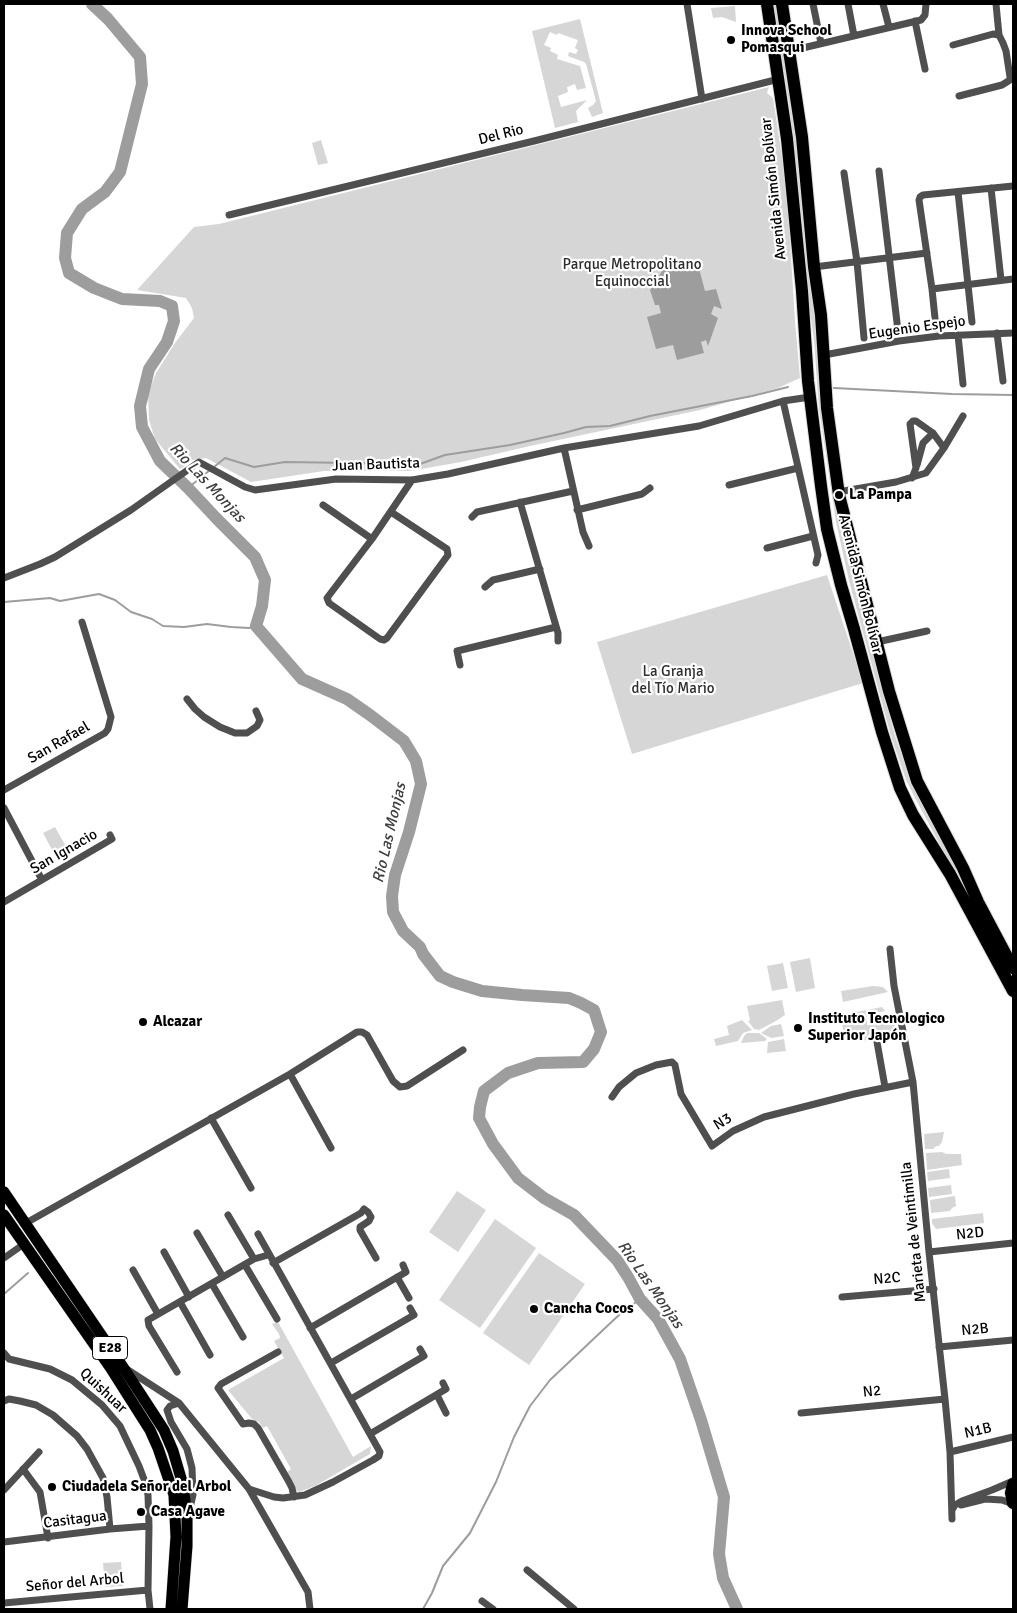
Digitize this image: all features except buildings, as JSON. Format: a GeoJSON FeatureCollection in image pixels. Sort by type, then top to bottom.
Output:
{"type":"FeatureCollection","features":[{"type":"Feature","properties":{"kind":"highway","name":"Avenida Simón Bolívar"},"geometry":{"type":"LineString","coordinates":[[767,4],[787,138],[810,397],[827,529],[841,586],[882,732],[900,788],[913,815],[950,874],[1013,991]]}},
{"type":"Feature","properties":{"kind":"highway","name":"Avenida Simón Bolívar"},"geometry":{"type":"LineString","coordinates":[[782,4],[802,138],[814,267],[821,315],[827,408],[838,492],[889,691],[917,781],[1013,968]]}},
{"type":"Feature","properties":{"kind":"highway"},"geometry":{"type":"LineString","coordinates":[[1013,1482],[1011,1493],[1013,1503]]}},
{"type":"Feature","properties":{"kind":"main road","name":"E28"},"geometry":{"type":"LineString","coordinates":[[4,1192],[123,1367],[164,1430],[173,1451],[183,1485],[187,1516],[187,1546],[177,1607]]}},
{"type":"Feature","properties":{"kind":"main road","name":"E28"},"geometry":{"type":"LineString","coordinates":[[4,1215],[110,1367],[150,1430],[158,1448],[174,1495],[177,1607]]}},
{"type":"Feature","properties":{"kind":"main road"},"geometry":{"type":"LineString","coordinates":[[47,1277],[54,1277],[57,1270]]}},
{"type":"Feature","properties":{"kind":"street"},"geometry":{"type":"LineString","coordinates":[[687,4],[702,99]]}},
{"type":"Feature","properties":{"kind":"street"},"geometry":{"type":"LineString","coordinates":[[813,4],[820,43]]}},
{"type":"Feature","properties":{"kind":"street"},"geometry":{"type":"LineString","coordinates":[[848,4],[854,36]]}},
{"type":"Feature","properties":{"kind":"street"},"geometry":{"type":"LineString","coordinates":[[884,4],[889,27]]}},
{"type":"Feature","properties":{"kind":"street"},"geometry":{"type":"LineString","coordinates":[[790,51],[924,18],[926,4]]}},
{"type":"Feature","properties":{"kind":"street"},"geometry":{"type":"LineString","coordinates":[[959,96],[1002,85],[1010,80],[1006,51],[999,35],[996,4]]}},
{"type":"Feature","properties":{"kind":"street"},"geometry":{"type":"LineString","coordinates":[[915,21],[925,69]]}},
{"type":"Feature","properties":{"kind":"street"},"geometry":{"type":"LineString","coordinates":[[953,45],[993,34],[999,35]]}},
{"type":"Feature","properties":{"kind":"street","name":"Del Rio"},"geometry":{"type":"LineString","coordinates":[[229,215],[779,79]]}},
{"type":"Feature","properties":{"kind":"street"},"geometry":{"type":"LineString","coordinates":[[879,172],[898,331]]}},
{"type":"Feature","properties":{"kind":"street"},"geometry":{"type":"LineString","coordinates":[[844,174],[864,338]]}},
{"type":"Feature","properties":{"kind":"street"},"geometry":{"type":"LineString","coordinates":[[936,328],[919,200],[922,195],[1013,186]]}},
{"type":"Feature","properties":{"kind":"street"},"geometry":{"type":"LineString","coordinates":[[991,188],[1001,280]]}},
{"type":"Feature","properties":{"kind":"street"},"geometry":{"type":"LineString","coordinates":[[958,192],[972,322]]}},
{"type":"Feature","properties":{"kind":"street"},"geometry":{"type":"LineString","coordinates":[[814,267],[927,253]]}},
{"type":"Feature","properties":{"kind":"street"},"geometry":{"type":"LineString","coordinates":[[932,289],[1013,279]]}},
{"type":"Feature","properties":{"kind":"street"},"geometry":{"type":"LineString","coordinates":[[997,333],[1003,381]]}},
{"type":"Feature","properties":{"kind":"street","name":"Eugenio Espejo"},"geometry":{"type":"LineString","coordinates":[[824,355],[900,341],[958,335],[1013,333]]}},
{"type":"Feature","properties":{"kind":"street"},"geometry":{"type":"LineString","coordinates":[[958,335],[963,384]]}},
{"type":"Feature","properties":{"kind":"street","name":"Juan Bautista"},"geometry":{"type":"LineString","coordinates":[[4,578],[48,560],[131,510],[199,462],[245,487],[255,490],[336,479],[412,480],[448,474],[564,448],[699,426],[783,401],[810,397]]}},
{"type":"Feature","properties":{"kind":"street"},"geometry":{"type":"LineString","coordinates":[[783,401],[818,555],[816,563]]}},
{"type":"Feature","properties":{"kind":"street"},"geometry":{"type":"LineString","coordinates":[[838,492],[912,478],[926,473],[963,416]]}},
{"type":"Feature","properties":{"kind":"street"},"geometry":{"type":"LineString","coordinates":[[916,468],[910,424],[913,421],[916,421],[933,433],[944,448]]}},
{"type":"Feature","properties":{"kind":"street"},"geometry":{"type":"LineString","coordinates":[[912,478],[923,443],[933,433]]}},
{"type":"Feature","properties":{"kind":"street"},"geometry":{"type":"LineString","coordinates":[[564,448],[577,510],[589,546]]}},
{"type":"Feature","properties":{"kind":"street"},"geometry":{"type":"LineString","coordinates":[[729,485],[798,468]]}},
{"type":"Feature","properties":{"kind":"street"},"geometry":{"type":"LineString","coordinates":[[391,512],[447,549],[448,555],[384,640],[328,601],[327,598],[372,539],[412,480]]}},
{"type":"Feature","properties":{"kind":"street"},"geometry":{"type":"LineString","coordinates":[[577,510],[642,494],[650,488]]}},
{"type":"Feature","properties":{"kind":"street"},"geometry":{"type":"LineString","coordinates":[[472,517],[477,512],[573,491]]}},
{"type":"Feature","properties":{"kind":"street"},"geometry":{"type":"LineString","coordinates":[[520,502],[558,633],[558,641]]}},
{"type":"Feature","properties":{"kind":"street"},"geometry":{"type":"LineString","coordinates":[[323,505],[372,539]]}},
{"type":"Feature","properties":{"kind":"street"},"geometry":{"type":"LineString","coordinates":[[767,548],[813,536]]}},
{"type":"Feature","properties":{"kind":"street"},"geometry":{"type":"LineString","coordinates":[[484,587],[493,580],[540,568]]}},
{"type":"Feature","properties":{"kind":"street","name":"San Rafael"},"geometry":{"type":"LineString","coordinates":[[4,790],[105,733],[111,724],[111,717],[82,622]]}},
{"type":"Feature","properties":{"kind":"street"},"geometry":{"type":"LineString","coordinates":[[460,664],[457,651],[556,627]]}},
{"type":"Feature","properties":{"kind":"street"},"geometry":{"type":"LineString","coordinates":[[877,642],[927,631]]}},
{"type":"Feature","properties":{"kind":"street"},"geometry":{"type":"LineString","coordinates":[[187,699],[204,717],[220,727],[235,733],[247,733],[257,726],[260,720],[256,711]]}},
{"type":"Feature","properties":{"kind":"street"},"geometry":{"type":"LineString","coordinates":[[4,808],[42,880]]}},
{"type":"Feature","properties":{"kind":"street","name":"San Ignacio"},"geometry":{"type":"LineString","coordinates":[[4,900],[42,880],[111,837]]}},
{"type":"Feature","properties":{"kind":"street","name":"Marieta de Veintimilla"},"geometry":{"type":"LineString","coordinates":[[890,949],[894,986],[912,1082],[945,1399],[953,1512]]}},
{"type":"Feature","properties":{"kind":"street"},"geometry":{"type":"LineString","coordinates":[[26,1223],[290,1074],[360,1032],[367,1035],[393,1081],[400,1087],[407,1086],[463,1050]]}},
{"type":"Feature","properties":{"kind":"street"},"geometry":{"type":"LineString","coordinates":[[877,1042],[885,1087]]}},
{"type":"Feature","properties":{"kind":"street","name":"N3"},"geometry":{"type":"LineString","coordinates":[[612,1097],[619,1087],[636,1073],[656,1065],[672,1062],[675,1065],[681,1094],[712,1146],[733,1131],[764,1117],[912,1082]]}},
{"type":"Feature","properties":{"kind":"street"},"geometry":{"type":"LineString","coordinates":[[290,1074],[331,1148]]}},
{"type":"Feature","properties":{"kind":"street"},"geometry":{"type":"LineString","coordinates":[[212,1118],[251,1188]]}},
{"type":"Feature","properties":{"kind":"street"},"geometry":{"type":"LineString","coordinates":[[273,1263],[361,1214],[364,1209],[371,1217],[369,1221],[360,1227],[360,1230],[376,1258]]}},
{"type":"Feature","properties":{"kind":"street"},"geometry":{"type":"LineString","coordinates":[[228,1215],[254,1259]]}},
{"type":"Feature","properties":{"kind":"street"},"geometry":{"type":"LineString","coordinates":[[197,1233],[223,1277]]}},
{"type":"Feature","properties":{"kind":"street"},"geometry":{"type":"LineString","coordinates":[[249,1490],[274,1497],[305,1495],[380,1456],[380,1452],[351,1399],[268,1255],[258,1234]]}},
{"type":"Feature","properties":{"kind":"street"},"geometry":{"type":"LineString","coordinates":[[4,1258],[24,1244]]}},
{"type":"Feature","properties":{"kind":"street","name":"N2D"},"geometry":{"type":"LineString","coordinates":[[929,1252],[1013,1244]]}},
{"type":"Feature","properties":{"kind":"street"},"geometry":{"type":"LineString","coordinates":[[164,1252],[190,1296]]}},
{"type":"Feature","properties":{"kind":"street"},"geometry":{"type":"LineString","coordinates":[[177,1372],[148,1320],[254,1259],[268,1255]]}},
{"type":"Feature","properties":{"kind":"street"},"geometry":{"type":"LineString","coordinates":[[310,1328],[406,1272],[402,1264]]}},
{"type":"Feature","properties":{"kind":"street"},"geometry":{"type":"LineString","coordinates":[[245,1265],[277,1318]]}},
{"type":"Feature","properties":{"kind":"street"},"geometry":{"type":"LineString","coordinates":[[132,1270],[158,1314]]}},
{"type":"Feature","properties":{"kind":"street"},"geometry":{"type":"LineString","coordinates":[[397,1277],[408,1298]]}},
{"type":"Feature","properties":{"kind":"street"},"geometry":{"type":"LineString","coordinates":[[212,1284],[243,1337]]}},
{"type":"Feature","properties":{"kind":"street","name":"N2C"},"geometry":{"type":"LineString","coordinates":[[842,1297],[934,1289]]}},
{"type":"Feature","properties":{"kind":"street"},"geometry":{"type":"LineString","coordinates":[[180,1302],[210,1355]]}},
{"type":"Feature","properties":{"kind":"street"},"geometry":{"type":"LineString","coordinates":[[331,1363],[414,1315],[410,1308]]}},
{"type":"Feature","properties":{"kind":"street","name":"N2B"},"geometry":{"type":"LineString","coordinates":[[939,1347],[1013,1340]]}},
{"type":"Feature","properties":{"kind":"street"},"geometry":{"type":"LineString","coordinates":[[351,1399],[424,1356],[420,1349]]}},
{"type":"Feature","properties":{"kind":"street"},"geometry":{"type":"LineString","coordinates":[[278,1352],[221,1384],[218,1388],[244,1424],[254,1424],[258,1428],[289,1482],[294,1497]]}},
{"type":"Feature","properties":{"kind":"street","name":"Quishuar"},"geometry":{"type":"LineString","coordinates":[[4,1353],[8,1358],[50,1368],[72,1380],[88,1392],[112,1415],[120,1426],[129,1442],[145,1482],[148,1495],[148,1590],[150,1609]]}},
{"type":"Feature","properties":{"kind":"street"},"geometry":{"type":"LineString","coordinates":[[123,1367],[179,1403],[249,1490],[308,1592],[310,1609]]}},
{"type":"Feature","properties":{"kind":"street"},"geometry":{"type":"LineString","coordinates":[[370,1434],[446,1389],[443,1383]]}},
{"type":"Feature","properties":{"kind":"street"},"geometry":{"type":"LineString","coordinates":[[437,1395],[446,1412]]}},
{"type":"Feature","properties":{"kind":"street","name":"N2"},"geometry":{"type":"LineString","coordinates":[[801,1413],[945,1399]]}},
{"type":"Feature","properties":{"kind":"street"},"geometry":{"type":"LineString","coordinates":[[4,1401],[36,1404],[53,1415],[77,1436],[92,1456],[103,1478],[110,1529]]}},
{"type":"Feature","properties":{"kind":"street"},"geometry":{"type":"LineString","coordinates":[[179,1403],[170,1406],[168,1410],[171,1422],[186,1449],[192,1468],[193,1494],[187,1516]]}},
{"type":"Feature","properties":{"kind":"street","name":"N1B"},"geometry":{"type":"LineString","coordinates":[[950,1452],[1013,1437]]}},
{"type":"Feature","properties":{"kind":"street"},"geometry":{"type":"LineString","coordinates":[[4,1490],[39,1452]]}},
{"type":"Feature","properties":{"kind":"street"},"geometry":{"type":"LineString","coordinates":[[23,1469],[40,1492],[48,1538]]}},
{"type":"Feature","properties":{"kind":"street"},"geometry":{"type":"LineString","coordinates":[[953,1512],[968,1498],[1013,1482]]}},
{"type":"Feature","properties":{"kind":"street"},"geometry":{"type":"LineString","coordinates":[[953,1512],[986,1499],[1013,1503]]}},
{"type":"Feature","properties":{"kind":"street","name":"Casitagua"},"geometry":{"type":"LineString","coordinates":[[4,1542],[149,1526]]}},
{"type":"Feature","properties":{"kind":"street"},"geometry":{"type":"LineString","coordinates":[[527,1570],[574,1609]]}},
{"type":"Feature","properties":{"kind":"street","name":"Señor del Arbol"},"geometry":{"type":"LineString","coordinates":[[4,1603],[148,1590]]}},
{"type":"Feature","properties":{"kind":"street"},"geometry":{"type":"LineString","coordinates":[[482,1601],[493,1609]]}},
{"type":"Feature","properties":{"kind":"green space"},"geometry":{"type":"Polygon","coordinates":[[[773,4],[777,4],[793,104],[836,499],[853,580],[870,636],[895,736],[910,778],[1013,974],[1013,981],[906,780],[891,736],[849,581],[836,522],[819,409],[814,341],[803,259],[800,207],[789,104],[773,4]]]}},
{"type":"Feature","properties":{"kind":"green space"},"geometry":{"type":"Polygon","coordinates":[[[735,6],[736,22],[722,17],[713,18],[711,8],[735,6]]]}},
{"type":"Feature","properties":{"kind":"green space"},"geometry":{"type":"Polygon","coordinates":[[[580,19],[603,113],[592,117],[588,108],[596,101],[586,64],[568,56],[569,52],[576,54],[578,50],[575,48],[578,40],[550,32],[544,45],[551,48],[550,51],[558,55],[557,59],[580,66],[586,88],[577,90],[575,84],[567,87],[568,92],[558,96],[561,107],[587,100],[576,111],[578,122],[555,128],[532,31],[580,19]]]}},
{"type":"Feature","properties":{"kind":"green space","name":"Parque Metropolitano Equinoccial"},"geometry":{"type":"Polygon","coordinates":[[[769,87],[767,93],[773,98],[788,208],[800,378],[778,388],[700,410],[461,462],[410,471],[324,471],[251,482],[206,458],[193,460],[180,469],[155,439],[149,420],[148,394],[156,373],[194,318],[192,308],[186,298],[137,290],[194,227],[219,224],[769,87]]]}},
{"type":"Feature","properties":{"kind":"green space"},"geometry":{"type":"Polygon","coordinates":[[[321,140],[328,163],[318,165],[312,143],[321,140]]]}},
{"type":"Feature","properties":{"kind":"green space","name":"La Granja del Tío Mario"},"geometry":{"type":"Polygon","coordinates":[[[827,575],[863,683],[632,754],[597,642],[827,575]]]}},
{"type":"Feature","properties":{"kind":"green space"},"geometry":{"type":"Polygon","coordinates":[[[55,827],[68,850],[56,857],[43,833],[55,827]]]}},
{"type":"Feature","properties":{"kind":"green space"},"geometry":{"type":"Polygon","coordinates":[[[810,958],[815,988],[796,992],[790,962],[810,958]]]}},
{"type":"Feature","properties":{"kind":"green space"},"geometry":{"type":"Polygon","coordinates":[[[783,963],[788,988],[772,991],[767,966],[783,963]]]}},
{"type":"Feature","properties":{"kind":"green space"},"geometry":{"type":"Polygon","coordinates":[[[873,986],[883,987],[888,992],[843,1002],[841,991],[873,986]]]}},
{"type":"Feature","properties":{"kind":"green space"},"geometry":{"type":"Polygon","coordinates":[[[782,1000],[785,1015],[759,1030],[754,1029],[748,1021],[750,1020],[747,1006],[782,1000]]]}},
{"type":"Feature","properties":{"kind":"green space"},"geometry":{"type":"Polygon","coordinates":[[[882,1007],[885,1011],[867,1014],[867,1025],[894,1023],[897,1037],[859,1041],[858,1035],[844,1036],[841,1015],[882,1007]]]}},
{"type":"Feature","properties":{"kind":"green space"},"geometry":{"type":"Polygon","coordinates":[[[742,1020],[752,1030],[743,1033],[738,1041],[716,1046],[714,1039],[729,1035],[727,1026],[742,1020]]]}},
{"type":"Feature","properties":{"kind":"green space"},"geometry":{"type":"Polygon","coordinates":[[[781,1024],[784,1036],[771,1038],[761,1033],[771,1026],[781,1024]]]}},
{"type":"Feature","properties":{"kind":"green space"},"geometry":{"type":"Polygon","coordinates":[[[747,1033],[759,1033],[767,1039],[765,1041],[741,1043],[747,1033]]]}},
{"type":"Feature","properties":{"kind":"green space"},"geometry":{"type":"Polygon","coordinates":[[[784,1039],[786,1051],[767,1053],[768,1042],[784,1039]]]}},
{"type":"Feature","properties":{"kind":"green space"},"geometry":{"type":"Polygon","coordinates":[[[944,1132],[939,1146],[933,1149],[925,1149],[924,1134],[944,1132]]]}},
{"type":"Feature","properties":{"kind":"green space"},"geometry":{"type":"Polygon","coordinates":[[[942,1152],[946,1154],[961,1154],[962,1165],[927,1170],[926,1153],[942,1152]]]}},
{"type":"Feature","properties":{"kind":"green space"},"geometry":{"type":"Polygon","coordinates":[[[949,1169],[950,1178],[928,1181],[927,1172],[949,1169]]]}},
{"type":"Feature","properties":{"kind":"green space"},"geometry":{"type":"Polygon","coordinates":[[[951,1185],[952,1194],[929,1197],[928,1188],[951,1185]]]}},
{"type":"Feature","properties":{"kind":"green space"},"geometry":{"type":"Polygon","coordinates":[[[457,1191],[486,1210],[458,1252],[429,1232],[457,1191]]]}},
{"type":"Feature","properties":{"kind":"green space"},"geometry":{"type":"Polygon","coordinates":[[[955,1196],[956,1206],[950,1211],[931,1213],[930,1200],[955,1196]]]}},
{"type":"Feature","properties":{"kind":"green space"},"geometry":{"type":"Polygon","coordinates":[[[983,1213],[984,1223],[936,1229],[932,1223],[932,1219],[983,1213]]]}},
{"type":"Feature","properties":{"kind":"green space"},"geometry":{"type":"Polygon","coordinates":[[[495,1219],[536,1248],[480,1328],[439,1300],[495,1219]]]}},
{"type":"Feature","properties":{"kind":"green space","name":"Cancha Cocos"},"geometry":{"type":"Polygon","coordinates":[[[539,1253],[585,1284],[529,1365],[483,1333],[539,1253]]]}},
{"type":"Feature","properties":{"kind":"green space"},"geometry":{"type":"Polygon","coordinates":[[[278,1322],[353,1457],[371,1446],[370,1454],[315,1486],[299,1492],[287,1472],[291,1469],[267,1426],[263,1428],[259,1422],[252,1419],[228,1390],[284,1358],[274,1341],[280,1338],[272,1324],[278,1322]]]}},
{"type":"Feature","properties":{"kind":"green space"},"geometry":{"type":"Polygon","coordinates":[[[121,1562],[123,1586],[105,1587],[103,1563],[121,1562]]]}},
{"type":"Feature","properties":{"kind":"shaded area"},"geometry":{"type":"Polygon","coordinates":[[[697,261],[705,291],[716,289],[722,309],[714,306],[711,314],[718,318],[708,346],[706,340],[701,342],[704,353],[677,360],[673,345],[656,349],[647,317],[661,313],[659,305],[655,305],[650,290],[664,268],[697,261]]]}},
{"type":"Feature","properties":{"kind":"waterway","name":"Rio Las Monjas"},"geometry":{"type":"LineString","coordinates":[[92,4],[108,19],[140,57],[142,84],[120,172],[105,192],[82,209],[67,233],[65,258],[69,273],[94,288],[122,299],[160,301],[172,306],[174,321],[167,342],[149,369],[140,406],[142,427],[160,461],[255,557],[265,580],[262,606],[256,626],[302,679],[347,699],[370,715],[404,741],[416,761],[421,784],[409,832],[395,875],[392,896],[393,912],[403,931],[420,947],[423,954],[440,976],[453,982],[482,991],[569,998],[594,1010],[601,1032],[594,1049],[583,1062],[538,1063],[508,1073],[484,1091],[479,1118],[493,1144],[518,1178],[544,1198],[574,1215],[617,1260],[640,1299],[658,1319],[680,1359],[724,1497],[719,1554],[723,1578],[737,1609]]}},
{"type":"Feature","properties":{"kind":"waterway"},"geometry":{"type":"LineString","coordinates":[[214,467],[225,458],[254,467],[285,462],[420,464],[445,455],[510,445],[586,427],[610,426],[788,387]]}},
{"type":"Feature","properties":{"kind":"waterway"},"geometry":{"type":"LineString","coordinates":[[834,388],[1013,395]]}},
{"type":"Feature","properties":{"kind":"waterway"},"geometry":{"type":"LineString","coordinates":[[188,488],[210,470]]}},
{"type":"Feature","properties":{"kind":"waterway"},"geometry":{"type":"LineString","coordinates":[[4,602],[50,598],[60,601],[99,594],[115,600],[131,612],[152,619],[163,626],[184,627],[207,624],[249,628],[256,626]]}},
{"type":"Feature","properties":{"kind":"waterway"},"geometry":{"type":"LineString","coordinates":[[4,1294],[28,1273]]}},
{"type":"Feature","properties":{"kind":"waterway"},"geometry":{"type":"LineString","coordinates":[[423,1609],[443,1566],[470,1533],[496,1482],[514,1437],[530,1406],[550,1380],[620,1314],[640,1299]]}},
{"type":"Feature","properties":{"kind":"place","name":"Innova School Pomasqui"},"geometry":{"type":"Point","coordinates":[731,40]}},
{"type":"Feature","properties":{"kind":"place","name":"La Pampa"},"geometry":{"type":"Point","coordinates":[839,495]}},
{"type":"Feature","properties":{"kind":"place","name":"Alcazar"},"geometry":{"type":"Point","coordinates":[143,1022]}},
{"type":"Feature","properties":{"kind":"place","name":"Instituto Tecnologico Superior Japón"},"geometry":{"type":"Point","coordinates":[798,1028]}},
{"type":"Feature","properties":{"kind":"place","name":"Cancha Cocos"},"geometry":{"type":"Point","coordinates":[534,1309]}},
{"type":"Feature","properties":{"kind":"place","name":"Ciudadela Señor del Arbol"},"geometry":{"type":"Point","coordinates":[52,1487]}},
{"type":"Feature","properties":{"kind":"place","name":"Casa Agave"},"geometry":{"type":"Point","coordinates":[141,1512]}}]}
